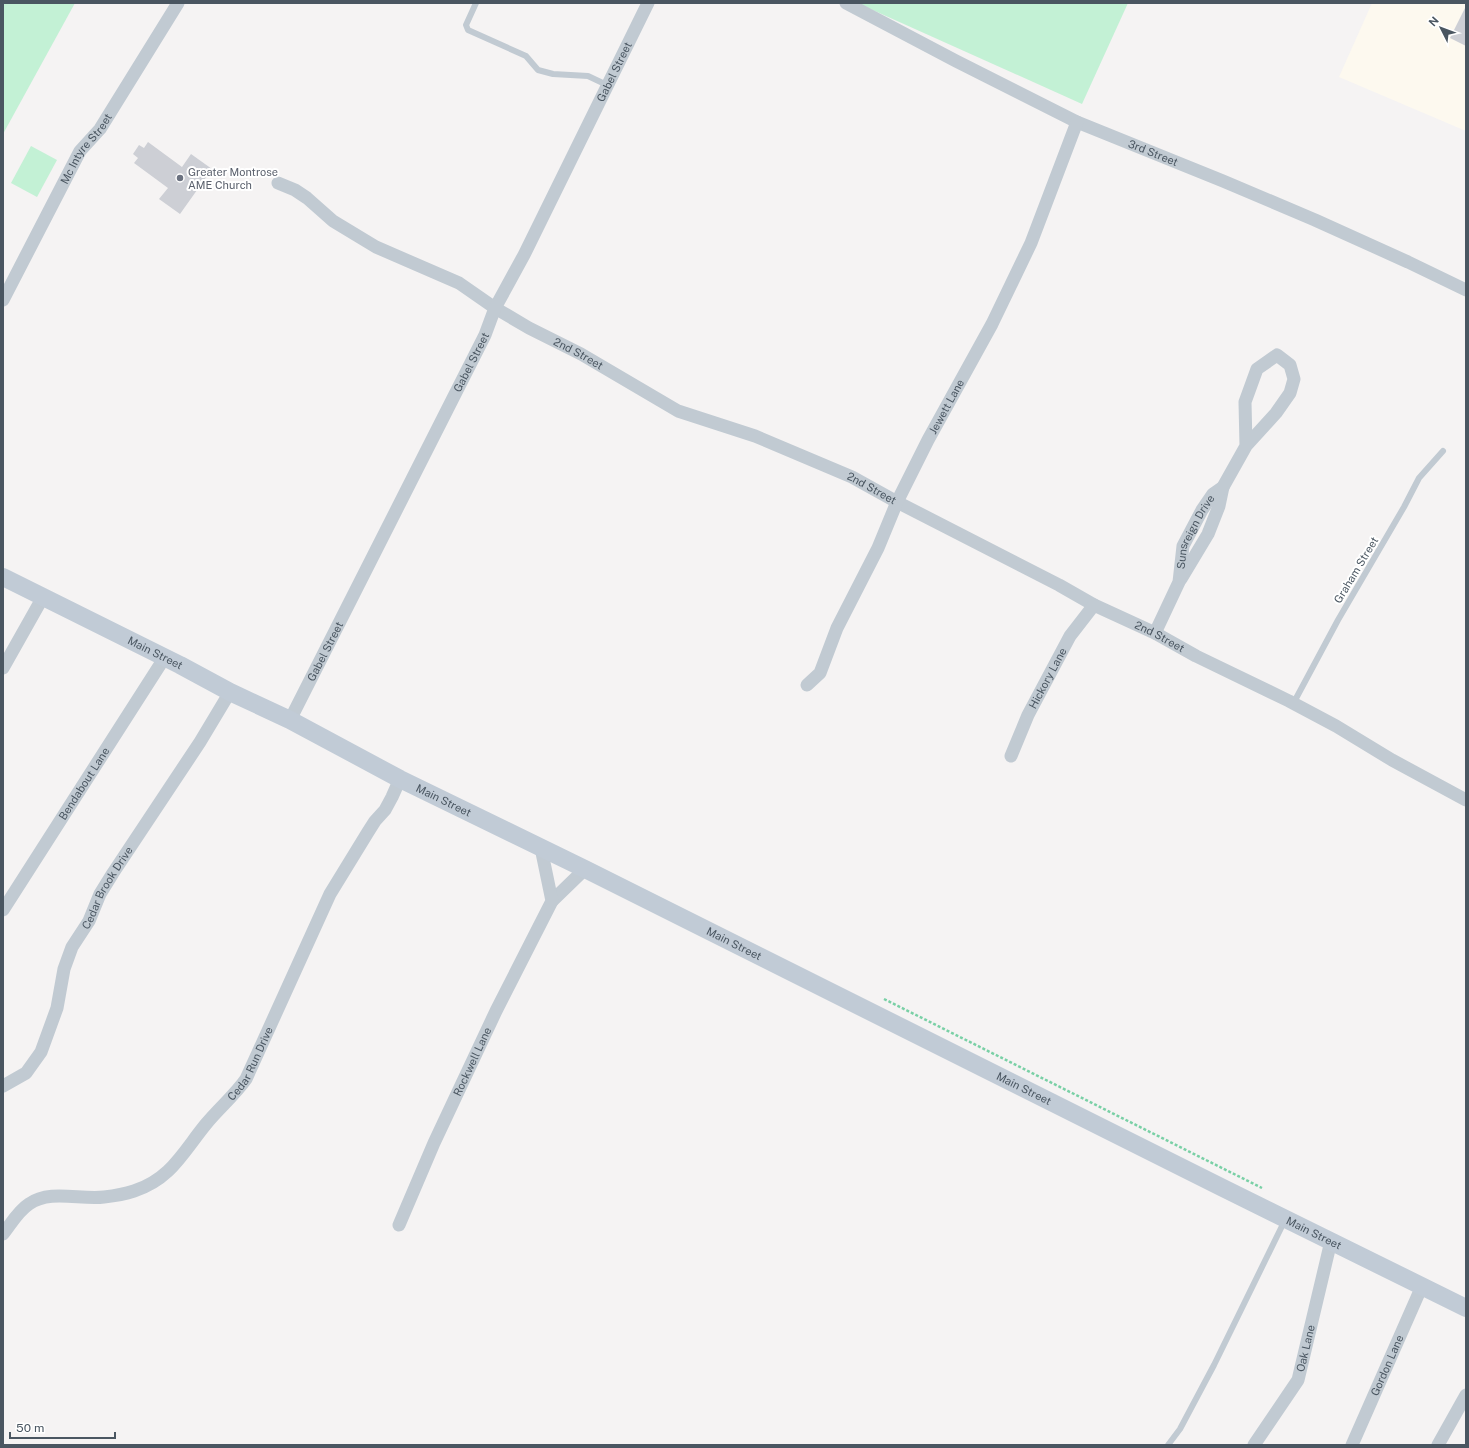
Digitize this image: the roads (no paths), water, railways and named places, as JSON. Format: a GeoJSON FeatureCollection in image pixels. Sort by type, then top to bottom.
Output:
{"type":"FeatureCollection","features":[{"type":"Feature","properties":{"kind":"main road","name":"Main Street"},"geometry":{"type":"LineString","coordinates":[[3,577],[165,657],[230,692],[290,720],[400,779],[585,869],[1466,1308]]}},
{"type":"Feature","properties":{"kind":"street","name":"Mc Intyre Street"},"geometry":{"type":"LineString","coordinates":[[3,300],[80,151],[100,129],[178,3]]}},
{"type":"Feature","properties":{"kind":"street","name":"Gabel Street"},"geometry":{"type":"LineString","coordinates":[[290,720],[485,335],[495,308],[524,254],[648,3]]}},
{"type":"Feature","properties":{"kind":"street","name":"3rd Street"},"geometry":{"type":"LineString","coordinates":[[846,3],[1077,122],[1315,220],[1466,290]]}},
{"type":"Feature","properties":{"kind":"street","name":"Jewett Lane"},"geometry":{"type":"LineString","coordinates":[[807,685],[820,672],[837,628],[878,548],[897,502],[928,440],[992,324],[1031,243],[1077,122]]}},
{"type":"Feature","properties":{"kind":"street","name":"2nd Street"},"geometry":{"type":"LineString","coordinates":[[278,183],[295,190],[307,198],[333,221],[376,247],[459,283],[495,308],[529,328],[581,354],[678,411],[755,436],[852,477],[897,502],[1059,585],[1094,605],[1155,633],[1196,656],[1336,726],[1392,760],[1466,800]]}},
{"type":"Feature","properties":{"kind":"street","name":"Sunsreign Drive"},"geometry":{"type":"LineString","coordinates":[[1155,633],[1179,582],[1183,546],[1202,510],[1213,494],[1223,486],[1246,446],[1276,413],[1290,393],[1294,379],[1290,365],[1277,355],[1257,369],[1245,402],[1246,446]]}},
{"type":"Feature","properties":{"kind":"street"},"geometry":{"type":"LineString","coordinates":[[3,668],[44,597]]}},
{"type":"Feature","properties":{"kind":"street","name":"Hickory Lane"},"geometry":{"type":"LineString","coordinates":[[1011,756],[1028,715],[1070,636],[1094,605]]}},
{"type":"Feature","properties":{"kind":"street","name":"Bendabout Lane"},"geometry":{"type":"LineString","coordinates":[[3,910],[165,657]]}},
{"type":"Feature","properties":{"kind":"street","name":"Cedar Brook Drive"},"geometry":{"type":"LineString","coordinates":[[3,1086],[26,1073],[41,1052],[58,1008],[64,969],[72,947],[89,921],[100,894],[112,873],[200,742],[230,692]]}},
{"type":"Feature","properties":{"kind":"street","name":"Cedar Run Drive"},"geometry":{"type":"LineString","coordinates":[[3,1234],[19,1213],[29,1204],[41,1198],[56,1196],[103,1197],[134,1191],[159,1179],[170,1170],[206,1123],[238,1091],[246,1079],[330,894],[368,832],[385,810],[400,779]]}},
{"type":"Feature","properties":{"kind":"street"},"geometry":{"type":"LineString","coordinates":[[541,848],[552,901]]}},
{"type":"Feature","properties":{"kind":"street","name":"Rockwell Lane"},"geometry":{"type":"LineString","coordinates":[[399,1225],[434,1143],[496,1011],[552,901],[585,869]]}},
{"type":"Feature","properties":{"kind":"street","name":"Oak Lane"},"geometry":{"type":"LineString","coordinates":[[1254,1445],[1298,1380],[1331,1241]]}},
{"type":"Feature","properties":{"kind":"street","name":"Gordon Lane"},"geometry":{"type":"LineString","coordinates":[[1352,1445],[1422,1286]]}},
{"type":"Feature","properties":{"kind":"street"},"geometry":{"type":"LineString","coordinates":[[1438,1445],[1466,1395]]}},
{"type":"Feature","properties":{"kind":"lane"},"geometry":{"type":"LineString","coordinates":[[476,3],[466,25],[468,30],[526,56],[538,70],[552,74],[588,76],[607,85]]}},
{"type":"Feature","properties":{"kind":"lane","name":"Graham Street"},"geometry":{"type":"LineString","coordinates":[[1293,704],[1338,620],[1404,507],[1419,478],[1443,452]]}},
{"type":"Feature","properties":{"kind":"lane"},"geometry":{"type":"LineString","coordinates":[[1168,1445],[1180,1429],[1214,1365],[1286,1219]]}},
{"type":"Feature","properties":{"kind":"place","name":"Greater Montrose AME Church"},"geometry":{"type":"Point","coordinates":[180,178]}}]}
